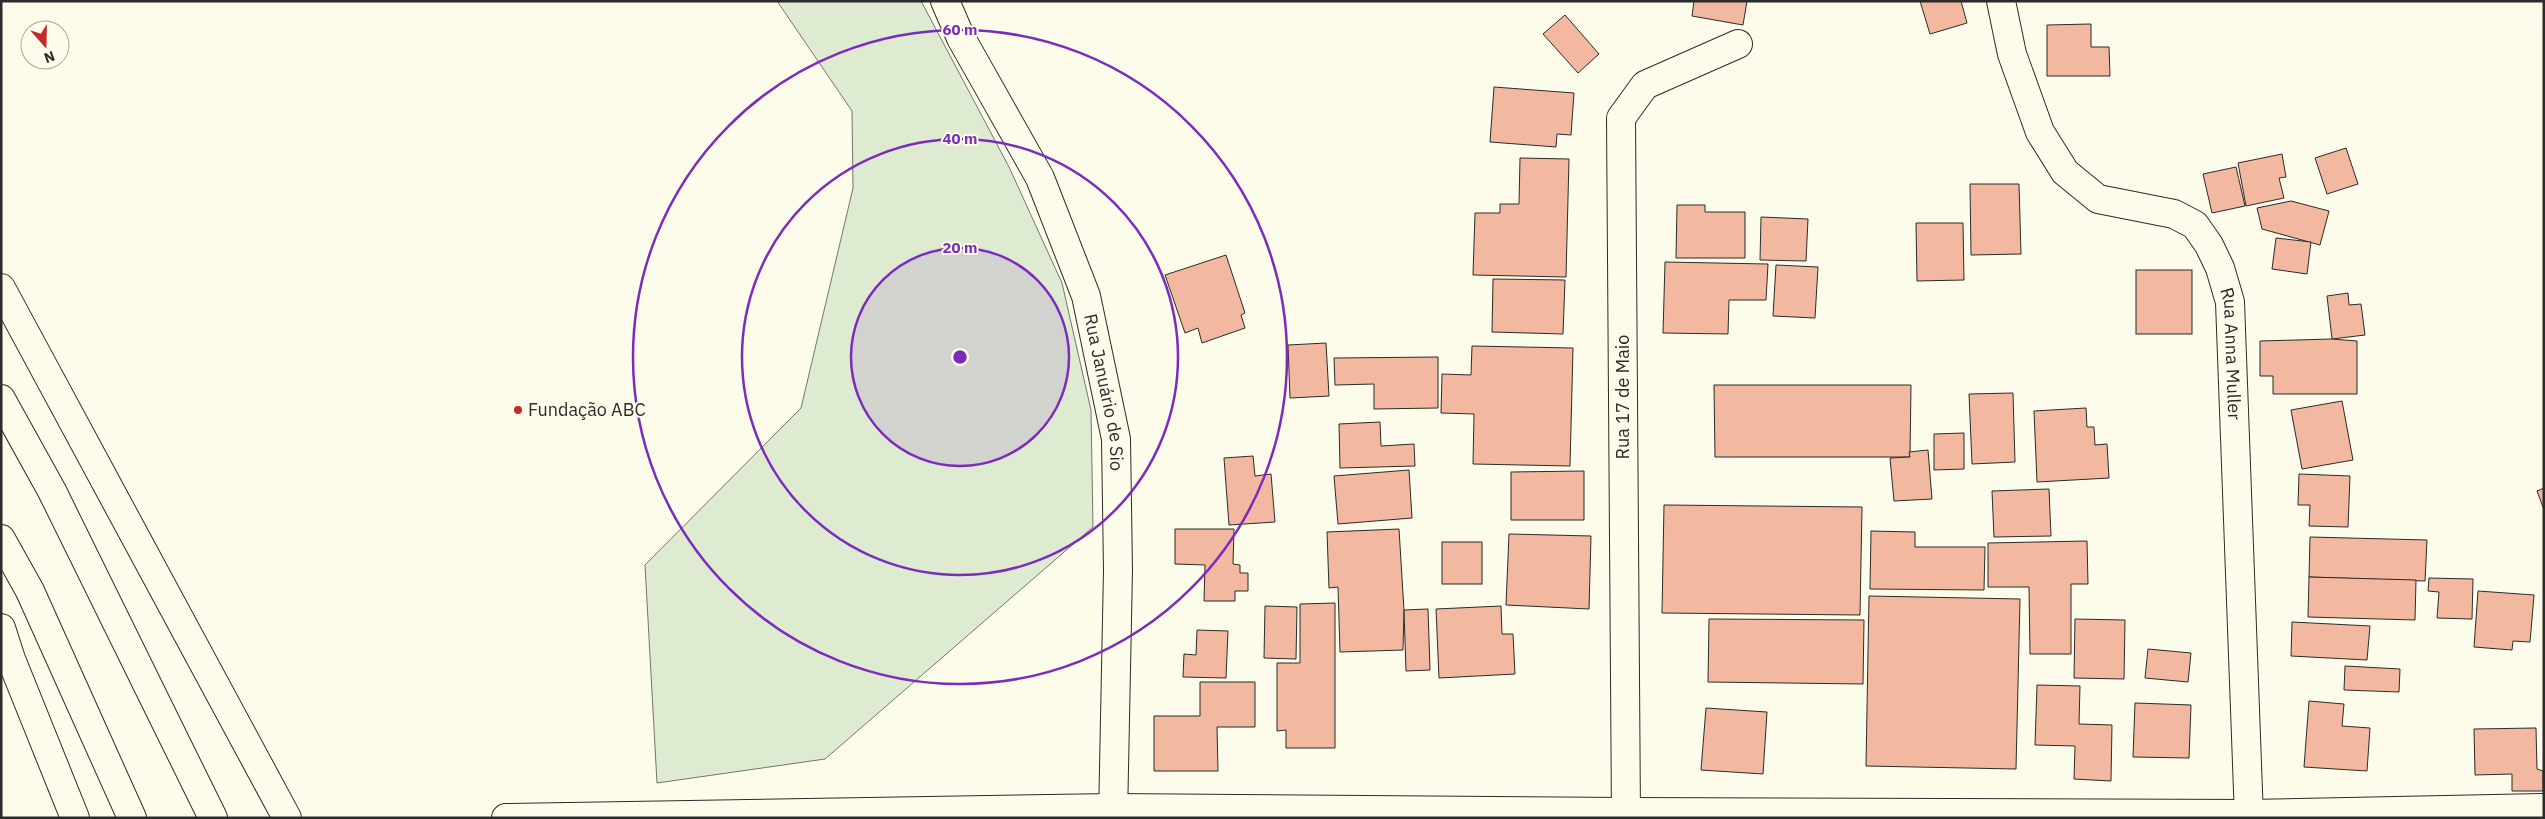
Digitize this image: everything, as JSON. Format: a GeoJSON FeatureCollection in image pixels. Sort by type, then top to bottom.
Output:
{"type":"FeatureCollection","features":[{"type":"Feature","properties":{"kind":"main road","name":"Rua Januário de Sio"},"geometry":{"type":"LineString","coordinates":[[945,1],[960,38],[1043,187],[1086,296],[1116,439],[1118,570],[1113,813]]}},
{"type":"Feature","properties":{"kind":"main road","name":"Rua Anna Muller"},"geometry":{"type":"LineString","coordinates":[[2001,1],[2012,54],[2040,132],[2065,172],[2098,199],[2174,214],[2195,225],[2209,245],[2220,268],[2230,302],[2249,816]]}},
{"type":"Feature","properties":{"kind":"main road","name":"Rua 17 de Maio"},"geometry":{"type":"LineString","coordinates":[[1626,815],[1621,118],[1645,85],[1738,44]]}},
{"type":"Feature","properties":{"kind":"main road"},"geometry":{"type":"LineString","coordinates":[[1,288],[287,818]]}},
{"type":"Feature","properties":{"kind":"main road"},"geometry":{"type":"LineString","coordinates":[[1,399],[52,491],[213,818]]}},
{"type":"Feature","properties":{"kind":"main road"},"geometry":{"type":"LineString","coordinates":[[1,538],[30,591],[132,818]]}},
{"type":"Feature","properties":{"kind":"main road"},"geometry":{"type":"LineString","coordinates":[[1,628],[11,659],[75,818]]}},
{"type":"Feature","properties":{"kind":"main road"},"geometry":{"type":"LineString","coordinates":[[506,818],[1113,813],[2249,816],[2544,808]]}},
{"type":"Feature","properties":{"kind":"green space"},"geometry":{"type":"Polygon","coordinates":[[[777,1],[921,1],[1009,167],[1062,283],[1091,410],[1093,527],[825,759],[657,783],[645,565],[801,408],[853,188],[852,111],[777,1]]]}},
{"type":"Feature","properties":{"kind":"building"},"geometry":{"type":"Polygon","coordinates":[[[1694,1],[1747,1],[1743,25],[1692,16],[1694,1]]]}},
{"type":"Feature","properties":{"kind":"building"},"geometry":{"type":"Polygon","coordinates":[[[1920,1],[1961,1],[1967,23],[1930,34],[1920,1]]]}},
{"type":"Feature","properties":{"kind":"building"},"geometry":{"type":"Polygon","coordinates":[[[1565,15],[1599,54],[1578,73],[1543,34],[1565,15]]]}},
{"type":"Feature","properties":{"kind":"building"},"geometry":{"type":"Polygon","coordinates":[[[2091,24],[2091,47],[2109,47],[2110,76],[2047,76],[2047,25],[2091,24]]]}},
{"type":"Feature","properties":{"kind":"building"},"geometry":{"type":"Polygon","coordinates":[[[1494,87],[1574,93],[1571,135],[1557,134],[1556,147],[1490,142],[1494,87]]]}},
{"type":"Feature","properties":{"kind":"building"},"geometry":{"type":"Polygon","coordinates":[[[2346,148],[2358,184],[2327,194],[2315,158],[2346,148]]]}},
{"type":"Feature","properties":{"kind":"building"},"geometry":{"type":"Polygon","coordinates":[[[2282,154],[2286,177],[2279,178],[2284,198],[2246,206],[2238,163],[2282,154]]]}},
{"type":"Feature","properties":{"kind":"building"},"geometry":{"type":"Polygon","coordinates":[[[1520,158],[1569,159],[1566,277],[1473,275],[1475,213],[1500,213],[1500,204],[1519,204],[1520,158]]]}},
{"type":"Feature","properties":{"kind":"building"},"geometry":{"type":"Polygon","coordinates":[[[2236,167],[2245,206],[2212,213],[2203,174],[2236,167]]]}},
{"type":"Feature","properties":{"kind":"building"},"geometry":{"type":"Polygon","coordinates":[[[1970,184],[2019,184],[2021,254],[1971,255],[1970,184]]]}},
{"type":"Feature","properties":{"kind":"building"},"geometry":{"type":"Polygon","coordinates":[[[2291,201],[2329,211],[2320,245],[2262,229],[2257,208],[2291,201]]]}},
{"type":"Feature","properties":{"kind":"building"},"geometry":{"type":"Polygon","coordinates":[[[1677,205],[1705,205],[1705,212],[1745,212],[1745,258],[1676,258],[1677,205]]]}},
{"type":"Feature","properties":{"kind":"building"},"geometry":{"type":"Polygon","coordinates":[[[1761,217],[1808,219],[1806,261],[1760,260],[1761,217]]]}},
{"type":"Feature","properties":{"kind":"building"},"geometry":{"type":"Polygon","coordinates":[[[1916,223],[1963,223],[1964,280],[1917,281],[1916,223]]]}},
{"type":"Feature","properties":{"kind":"building"},"geometry":{"type":"Polygon","coordinates":[[[2276,238],[2311,242],[2307,274],[2272,269],[2276,238]]]}},
{"type":"Feature","properties":{"kind":"building"},"geometry":{"type":"Polygon","coordinates":[[[1226,255],[1245,313],[1241,315],[1245,328],[1202,343],[1198,328],[1185,333],[1165,275],[1226,255]]]}},
{"type":"Feature","properties":{"kind":"building"},"geometry":{"type":"Polygon","coordinates":[[[1665,262],[1768,264],[1766,300],[1729,300],[1728,334],[1663,333],[1665,262]]]}},
{"type":"Feature","properties":{"kind":"building"},"geometry":{"type":"Polygon","coordinates":[[[1776,265],[1818,267],[1815,318],[1773,316],[1776,265]]]}},
{"type":"Feature","properties":{"kind":"building"},"geometry":{"type":"Polygon","coordinates":[[[2136,270],[2192,270],[2192,334],[2136,334],[2136,270]]]}},
{"type":"Feature","properties":{"kind":"building"},"geometry":{"type":"Polygon","coordinates":[[[1493,279],[1565,280],[1563,334],[1492,332],[1493,279]]]}},
{"type":"Feature","properties":{"kind":"building"},"geometry":{"type":"Polygon","coordinates":[[[2348,293],[2349,305],[2361,304],[2365,335],[2332,339],[2327,296],[2348,293]]]}},
{"type":"Feature","properties":{"kind":"building"},"geometry":{"type":"Polygon","coordinates":[[[2332,339],[2357,341],[2357,394],[2273,394],[2273,376],[2260,376],[2260,341],[2332,339]]]}},
{"type":"Feature","properties":{"kind":"building"},"geometry":{"type":"Polygon","coordinates":[[[1326,343],[1329,396],[1290,398],[1288,345],[1326,343]]]}},
{"type":"Feature","properties":{"kind":"building"},"geometry":{"type":"Polygon","coordinates":[[[1472,346],[1573,348],[1570,466],[1473,464],[1474,414],[1441,413],[1442,374],[1471,375],[1472,346]]]}},
{"type":"Feature","properties":{"kind":"building"},"geometry":{"type":"Polygon","coordinates":[[[1438,357],[1438,408],[1374,409],[1374,384],[1335,385],[1334,358],[1438,357]]]}},
{"type":"Feature","properties":{"kind":"building"},"geometry":{"type":"Polygon","coordinates":[[[1714,385],[1911,385],[1910,457],[1715,457],[1714,385]]]}},
{"type":"Feature","properties":{"kind":"building"},"geometry":{"type":"Polygon","coordinates":[[[2013,393],[2015,462],[1972,464],[1969,394],[2013,393]]]}},
{"type":"Feature","properties":{"kind":"building"},"geometry":{"type":"Polygon","coordinates":[[[2342,401],[2353,460],[2302,469],[2291,410],[2342,401]]]}},
{"type":"Feature","properties":{"kind":"building"},"geometry":{"type":"Polygon","coordinates":[[[2086,408],[2087,427],[2094,427],[2095,445],[2107,444],[2109,478],[2037,482],[2034,411],[2086,408]]]}},
{"type":"Feature","properties":{"kind":"building"},"geometry":{"type":"Polygon","coordinates":[[[1380,422],[1381,446],[1414,444],[1415,466],[1340,468],[1339,424],[1380,422]]]}},
{"type":"Feature","properties":{"kind":"building"},"geometry":{"type":"Polygon","coordinates":[[[1964,433],[1964,469],[1934,470],[1934,434],[1964,433]]]}},
{"type":"Feature","properties":{"kind":"building"},"geometry":{"type":"Polygon","coordinates":[[[1928,450],[1932,499],[1894,501],[1890,458],[1910,457],[1909,452],[1928,450]]]}},
{"type":"Feature","properties":{"kind":"building"},"geometry":{"type":"Polygon","coordinates":[[[1253,456],[1255,476],[1271,474],[1275,522],[1229,525],[1224,458],[1253,456]]]}},
{"type":"Feature","properties":{"kind":"building"},"geometry":{"type":"Polygon","coordinates":[[[1409,470],[1412,518],[1338,524],[1334,476],[1409,470]]]}},
{"type":"Feature","properties":{"kind":"building"},"geometry":{"type":"Polygon","coordinates":[[[1584,471],[1584,520],[1511,520],[1511,472],[1584,471]]]}},
{"type":"Feature","properties":{"kind":"building"},"geometry":{"type":"Polygon","coordinates":[[[2299,474],[2350,476],[2348,527],[2309,526],[2310,505],[2298,505],[2299,474]]]}},
{"type":"Feature","properties":{"kind":"building"},"geometry":{"type":"Polygon","coordinates":[[[2544,488],[2544,510],[2537,491],[2544,488]]]}},
{"type":"Feature","properties":{"kind":"building"},"geometry":{"type":"Polygon","coordinates":[[[2049,489],[2051,536],[1994,537],[1992,491],[2049,489]]]}},
{"type":"Feature","properties":{"kind":"building"},"geometry":{"type":"Polygon","coordinates":[[[1664,505],[1862,507],[1860,615],[1662,613],[1664,505]]]}},
{"type":"Feature","properties":{"kind":"building"},"geometry":{"type":"Polygon","coordinates":[[[1175,529],[1234,529],[1233,564],[1240,565],[1240,573],[1248,573],[1248,591],[1235,591],[1235,601],[1204,601],[1205,565],[1175,564],[1175,529]]]}},
{"type":"Feature","properties":{"kind":"building"},"geometry":{"type":"Polygon","coordinates":[[[1399,529],[1404,610],[1403,650],[1340,652],[1338,587],[1329,588],[1327,532],[1399,529]]]}},
{"type":"Feature","properties":{"kind":"building"},"geometry":{"type":"Polygon","coordinates":[[[1871,531],[1915,532],[1915,547],[1985,547],[1984,590],[1870,589],[1871,531]]]}},
{"type":"Feature","properties":{"kind":"building"},"geometry":{"type":"Polygon","coordinates":[[[1509,534],[1591,536],[1589,609],[1506,605],[1509,534]]]}},
{"type":"Feature","properties":{"kind":"building"},"geometry":{"type":"Polygon","coordinates":[[[2310,537],[2427,540],[2425,581],[2309,577],[2310,537]]]}},
{"type":"Feature","properties":{"kind":"building"},"geometry":{"type":"Polygon","coordinates":[[[2087,541],[2088,584],[2071,584],[2071,654],[2030,654],[2029,587],[1988,587],[1988,543],[2087,541]]]}},
{"type":"Feature","properties":{"kind":"building"},"geometry":{"type":"Polygon","coordinates":[[[1442,542],[1482,542],[1482,584],[1442,584],[1442,542]]]}},
{"type":"Feature","properties":{"kind":"building"},"geometry":{"type":"Polygon","coordinates":[[[2309,577],[2416,580],[2415,620],[2308,617],[2309,577]]]}},
{"type":"Feature","properties":{"kind":"building"},"geometry":{"type":"Polygon","coordinates":[[[2429,578],[2473,579],[2472,619],[2437,618],[2439,592],[2428,591],[2429,578]]]}},
{"type":"Feature","properties":{"kind":"building"},"geometry":{"type":"Polygon","coordinates":[[[2478,591],[2534,595],[2530,642],[2513,641],[2512,650],[2474,647],[2478,591]]]}},
{"type":"Feature","properties":{"kind":"building"},"geometry":{"type":"Polygon","coordinates":[[[1869,596],[2020,599],[2016,769],[1866,766],[1869,596]]]}},
{"type":"Feature","properties":{"kind":"building"},"geometry":{"type":"Polygon","coordinates":[[[1335,603],[1335,748],[1286,748],[1286,730],[1277,731],[1277,663],[1300,663],[1300,604],[1335,603]]]}},
{"type":"Feature","properties":{"kind":"building"},"geometry":{"type":"Polygon","coordinates":[[[1265,606],[1297,607],[1296,659],[1264,658],[1265,606]]]}},
{"type":"Feature","properties":{"kind":"building"},"geometry":{"type":"Polygon","coordinates":[[[1501,606],[1502,634],[1513,634],[1515,674],[1439,678],[1436,609],[1501,606]]]}},
{"type":"Feature","properties":{"kind":"building"},"geometry":{"type":"Polygon","coordinates":[[[1428,609],[1430,670],[1406,671],[1404,610],[1428,609]]]}},
{"type":"Feature","properties":{"kind":"building"},"geometry":{"type":"Polygon","coordinates":[[[1709,619],[1864,620],[1863,684],[1708,682],[1709,619]]]}},
{"type":"Feature","properties":{"kind":"building"},"geometry":{"type":"Polygon","coordinates":[[[2075,619],[2125,620],[2124,679],[2074,678],[2075,619]]]}},
{"type":"Feature","properties":{"kind":"building"},"geometry":{"type":"Polygon","coordinates":[[[2292,622],[2370,626],[2367,660],[2291,656],[2292,622]]]}},
{"type":"Feature","properties":{"kind":"building"},"geometry":{"type":"Polygon","coordinates":[[[1197,630],[1228,631],[1226,678],[1183,677],[1184,654],[1196,655],[1197,630]]]}},
{"type":"Feature","properties":{"kind":"building"},"geometry":{"type":"Polygon","coordinates":[[[2148,649],[2191,653],[2188,682],[2145,678],[2148,649]]]}},
{"type":"Feature","properties":{"kind":"building"},"geometry":{"type":"Polygon","coordinates":[[[2345,666],[2400,669],[2399,692],[2344,690],[2345,666]]]}},
{"type":"Feature","properties":{"kind":"building"},"geometry":{"type":"Polygon","coordinates":[[[1200,682],[1255,682],[1255,727],[1217,727],[1218,771],[1154,771],[1154,716],[1200,716],[1200,682]]]}},
{"type":"Feature","properties":{"kind":"building"},"geometry":{"type":"Polygon","coordinates":[[[2037,685],[2080,686],[2079,724],[2112,725],[2111,781],[2074,779],[2075,746],[2035,745],[2037,685]]]}},
{"type":"Feature","properties":{"kind":"building"},"geometry":{"type":"Polygon","coordinates":[[[2309,701],[2344,704],[2342,726],[2370,728],[2367,771],[2304,767],[2309,701]]]}},
{"type":"Feature","properties":{"kind":"building"},"geometry":{"type":"Polygon","coordinates":[[[2135,703],[2191,705],[2189,758],[2133,757],[2135,703]]]}},
{"type":"Feature","properties":{"kind":"building"},"geometry":{"type":"Polygon","coordinates":[[[1706,708],[1767,712],[1763,774],[1701,770],[1706,708]]]}},
{"type":"Feature","properties":{"kind":"building"},"geometry":{"type":"Polygon","coordinates":[[[2536,728],[2537,769],[2543,771],[2543,791],[2512,791],[2512,774],[2475,775],[2474,729],[2536,728]]]}},
{"type":"Feature","properties":{"kind":"place","name":"Fundação ABC"},"geometry":{"type":"Point","coordinates":[518,410]}}]}
